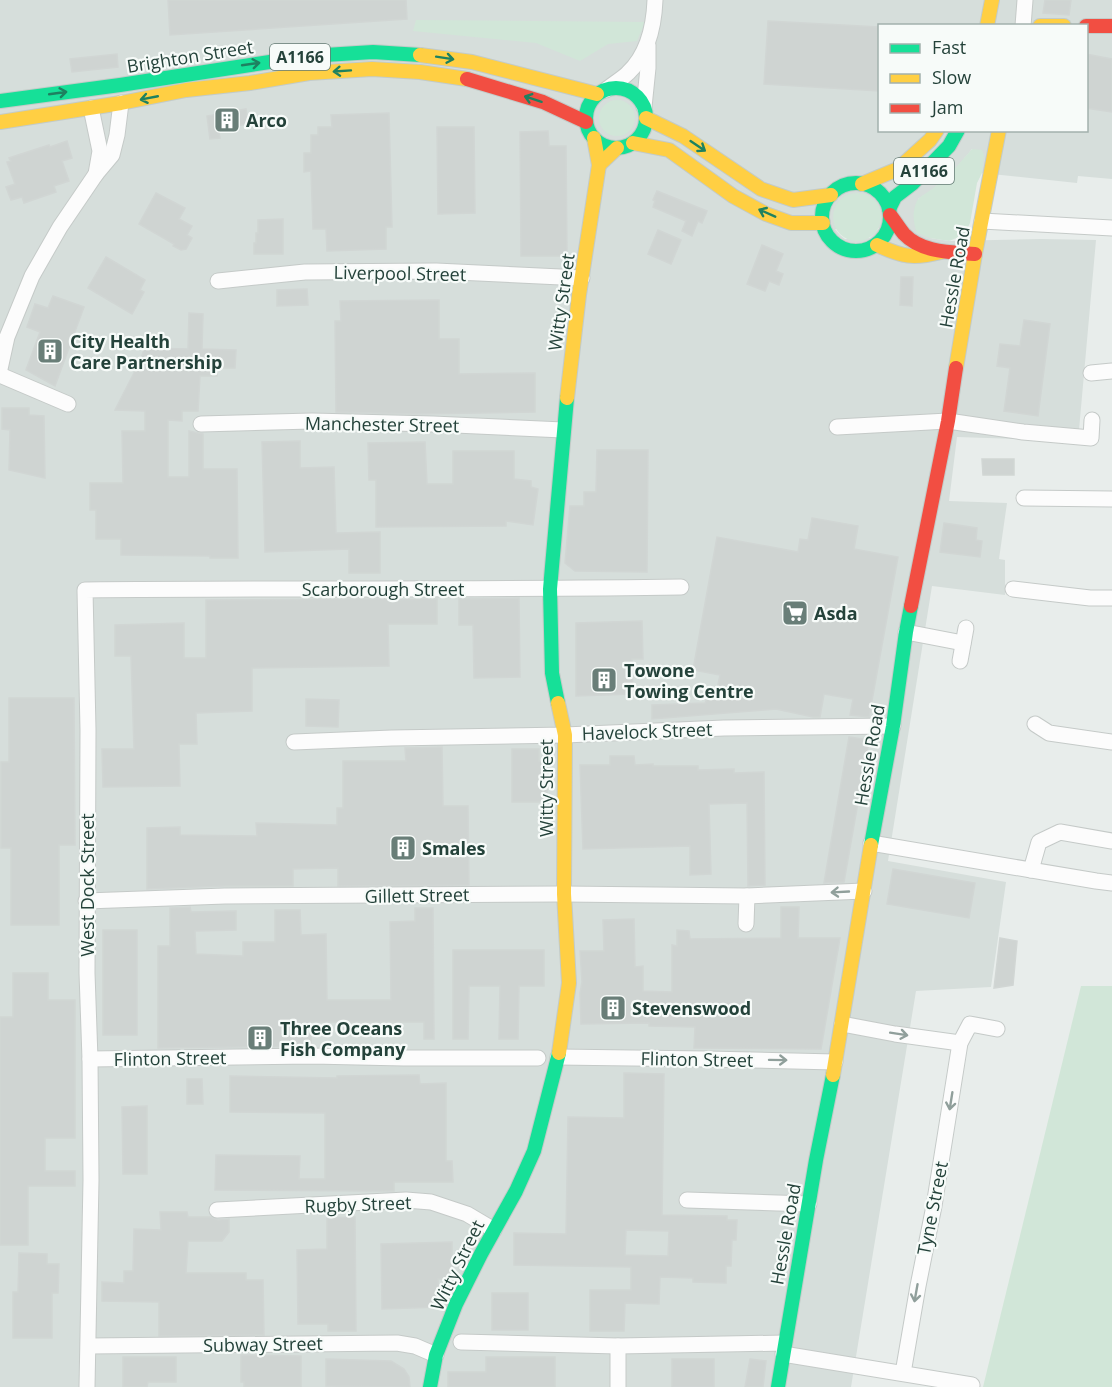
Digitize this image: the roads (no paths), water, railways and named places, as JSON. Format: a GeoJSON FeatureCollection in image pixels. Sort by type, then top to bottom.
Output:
{"type":"FeatureCollection","features":[{"type":"Feature","properties":{"kind":"street"},"geometry":{"type":"LineString","coordinates":[[648,42],[645,128],[633,143],[625,147],[609,147],[601,144],[589,131],[586,122],[587,112],[591,102],[637,64],[652,29],[655,0]]}},
{"type":"Feature","properties":{"kind":"street"},"geometry":{"type":"LineString","coordinates":[[987,24],[993,0]]}},
{"type":"Feature","properties":{"kind":"street"},"geometry":{"type":"LineString","coordinates":[[1000,24],[1005,0]]}},
{"type":"Feature","properties":{"kind":"street"},"geometry":{"type":"LineString","coordinates":[[1023,24],[1025,0]]}},
{"type":"Feature","properties":{"kind":"street"},"geometry":{"type":"LineString","coordinates":[[1088,26],[1112,26]]}},
{"type":"Feature","properties":{"kind":"street","name":"Brighton Street"},"geometry":{"type":"LineString","coordinates":[[0,101],[309,56],[373,52],[422,55],[472,62],[602,92]]}},
{"type":"Feature","properties":{"kind":"street","name":"Brighton Street"},"geometry":{"type":"LineString","coordinates":[[0,122],[122,103],[186,90],[250,83],[309,73],[372,69],[420,72],[472,80],[543,102],[586,122]]}},
{"type":"Feature","properties":{"kind":"street"},"geometry":{"type":"LineString","coordinates":[[602,92],[615,88],[633,93],[640,99],[645,113],[761,189],[793,200],[831,195]]}},
{"type":"Feature","properties":{"kind":"street"},"geometry":{"type":"LineString","coordinates":[[0,369],[7,338],[32,276],[60,227],[96,174],[112,155],[122,103]]}},
{"type":"Feature","properties":{"kind":"street"},"geometry":{"type":"LineString","coordinates":[[91,108],[100,151],[96,174]]}},
{"type":"Feature","properties":{"kind":"street","name":"A1166"},"geometry":{"type":"LineString","coordinates":[[862,184],[898,169],[936,132]]}},
{"type":"Feature","properties":{"kind":"street","name":"A1166"},"geometry":{"type":"LineString","coordinates":[[890,212],[895,197],[912,184],[949,146],[957,132]]}},
{"type":"Feature","properties":{"kind":"street","name":"Hessle Road"},"geometry":{"type":"LineString","coordinates":[[778,1387],[893,726],[906,632],[948,422],[975,254],[999,132]]}},
{"type":"Feature","properties":{"kind":"street","name":"Witty Street"},"geometry":{"type":"LineString","coordinates":[[430,1387],[436,1355],[456,1304],[516,1191],[534,1151],[558,1057],[569,983],[564,894],[565,735],[552,673],[550,590],[563,430],[599,165],[594,138]]}},
{"type":"Feature","properties":{"kind":"street"},"geometry":{"type":"LineString","coordinates":[[633,143],[669,150],[733,196],[766,214],[791,223],[823,223]]}},
{"type":"Feature","properties":{"kind":"street"},"geometry":{"type":"LineString","coordinates":[[599,165],[617,148]]}},
{"type":"Feature","properties":{"kind":"street"},"geometry":{"type":"LineString","coordinates":[[850,184],[872,187],[881,194],[888,204],[889,226],[877,244],[860,251],[840,247],[832,241],[823,223],[823,213],[831,195],[850,184]]}},
{"type":"Feature","properties":{"kind":"street"},"geometry":{"type":"LineString","coordinates":[[890,212],[906,236],[923,247],[945,252],[975,254]]}},
{"type":"Feature","properties":{"kind":"street"},"geometry":{"type":"LineString","coordinates":[[982,221],[1112,228]]}},
{"type":"Feature","properties":{"kind":"street"},"geometry":{"type":"LineString","coordinates":[[877,244],[898,255],[911,258],[945,252]]}},
{"type":"Feature","properties":{"kind":"street","name":"Liverpool Street"},"geometry":{"type":"LineString","coordinates":[[218,280],[305,272],[436,271],[582,278]]}},
{"type":"Feature","properties":{"kind":"street"},"geometry":{"type":"LineString","coordinates":[[1091,373],[1112,371]]}},
{"type":"Feature","properties":{"kind":"street"},"geometry":{"type":"LineString","coordinates":[[0,375],[68,404]]}},
{"type":"Feature","properties":{"kind":"street"},"geometry":{"type":"LineString","coordinates":[[837,427],[948,422],[1091,438],[1092,420]]}},
{"type":"Feature","properties":{"kind":"street","name":"Manchester Street"},"geometry":{"type":"LineString","coordinates":[[201,424],[312,422],[433,424],[563,430]]}},
{"type":"Feature","properties":{"kind":"street"},"geometry":{"type":"LineString","coordinates":[[1024,498],[1112,499]]}},
{"type":"Feature","properties":{"kind":"street","name":"Scarborough Street"},"geometry":{"type":"LineString","coordinates":[[86,590],[252,588],[550,590],[681,587]]}},
{"type":"Feature","properties":{"kind":"street","name":"West Dock Street"},"geometry":{"type":"LineString","coordinates":[[86,590],[88,730],[86,901],[91,1180],[87,1387]]}},
{"type":"Feature","properties":{"kind":"street"},"geometry":{"type":"LineString","coordinates":[[1013,590],[1112,598]]}},
{"type":"Feature","properties":{"kind":"street"},"geometry":{"type":"LineString","coordinates":[[906,632],[964,636],[960,662]]}},
{"type":"Feature","properties":{"kind":"street"},"geometry":{"type":"LineString","coordinates":[[1035,724],[1049,733],[1112,742]]}},
{"type":"Feature","properties":{"kind":"street","name":"Havelock Street"},"geometry":{"type":"LineString","coordinates":[[294,742],[565,735],[724,728],[893,726]]}},
{"type":"Feature","properties":{"kind":"street"},"geometry":{"type":"LineString","coordinates":[[1031,870],[1039,842],[1060,832],[1112,842]]}},
{"type":"Feature","properties":{"kind":"street"},"geometry":{"type":"LineString","coordinates":[[871,843],[1112,883]]}},
{"type":"Feature","properties":{"kind":"street","name":"Gillett Street"},"geometry":{"type":"LineString","coordinates":[[86,901],[225,896],[564,894],[747,896],[864,891]]}},
{"type":"Feature","properties":{"kind":"street"},"geometry":{"type":"LineString","coordinates":[[746,924],[747,896]]}},
{"type":"Feature","properties":{"kind":"street"},"geometry":{"type":"LineString","coordinates":[[842,1024],[960,1043],[970,1024],[997,1029]]}},
{"type":"Feature","properties":{"kind":"street","name":"Tyne Street"},"geometry":{"type":"LineString","coordinates":[[903,1373],[934,1206],[960,1043]]}},
{"type":"Feature","properties":{"kind":"street","name":"Flinton Street"},"geometry":{"type":"LineString","coordinates":[[90,1059],[300,1056],[538,1058]]}},
{"type":"Feature","properties":{"kind":"street","name":"Flinton Street"},"geometry":{"type":"LineString","coordinates":[[558,1057],[835,1062]]}},
{"type":"Feature","properties":{"kind":"street"},"geometry":{"type":"LineString","coordinates":[[687,1200],[809,1204]]}},
{"type":"Feature","properties":{"kind":"street","name":"Rugby Street"},"geometry":{"type":"LineString","coordinates":[[217,1210],[431,1202],[467,1214],[494,1230]]}},
{"type":"Feature","properties":{"kind":"street"},"geometry":{"type":"LineString","coordinates":[[461,1341],[784,1349],[972,1385]]}},
{"type":"Feature","properties":{"kind":"street","name":"Subway Street"},"geometry":{"type":"LineString","coordinates":[[89,1346],[398,1343],[415,1346],[436,1355]]}},
{"type":"Feature","properties":{"kind":"street"},"geometry":{"type":"LineString","coordinates":[[618,1346],[618,1387]]}},
{"type":"Feature","properties":{"kind":"place","name":"Arco"},"geometry":{"type":"Point","coordinates":[227,120]}},
{"type":"Feature","properties":{"kind":"place","name":"City Health Care Partnership"},"geometry":{"type":"Point","coordinates":[50,351]}},
{"type":"Feature","properties":{"kind":"place","name":"Asda"},"geometry":{"type":"Point","coordinates":[795,613]}},
{"type":"Feature","properties":{"kind":"place","name":"Towone Towing Centre"},"geometry":{"type":"Point","coordinates":[604,680]}},
{"type":"Feature","properties":{"kind":"place","name":"Smales"},"geometry":{"type":"Point","coordinates":[403,848]}},
{"type":"Feature","properties":{"kind":"place","name":"Stevenswood"},"geometry":{"type":"Point","coordinates":[613,1008]}},
{"type":"Feature","properties":{"kind":"place","name":"Three Oceans Fish Company"},"geometry":{"type":"Point","coordinates":[260,1038]}}]}
